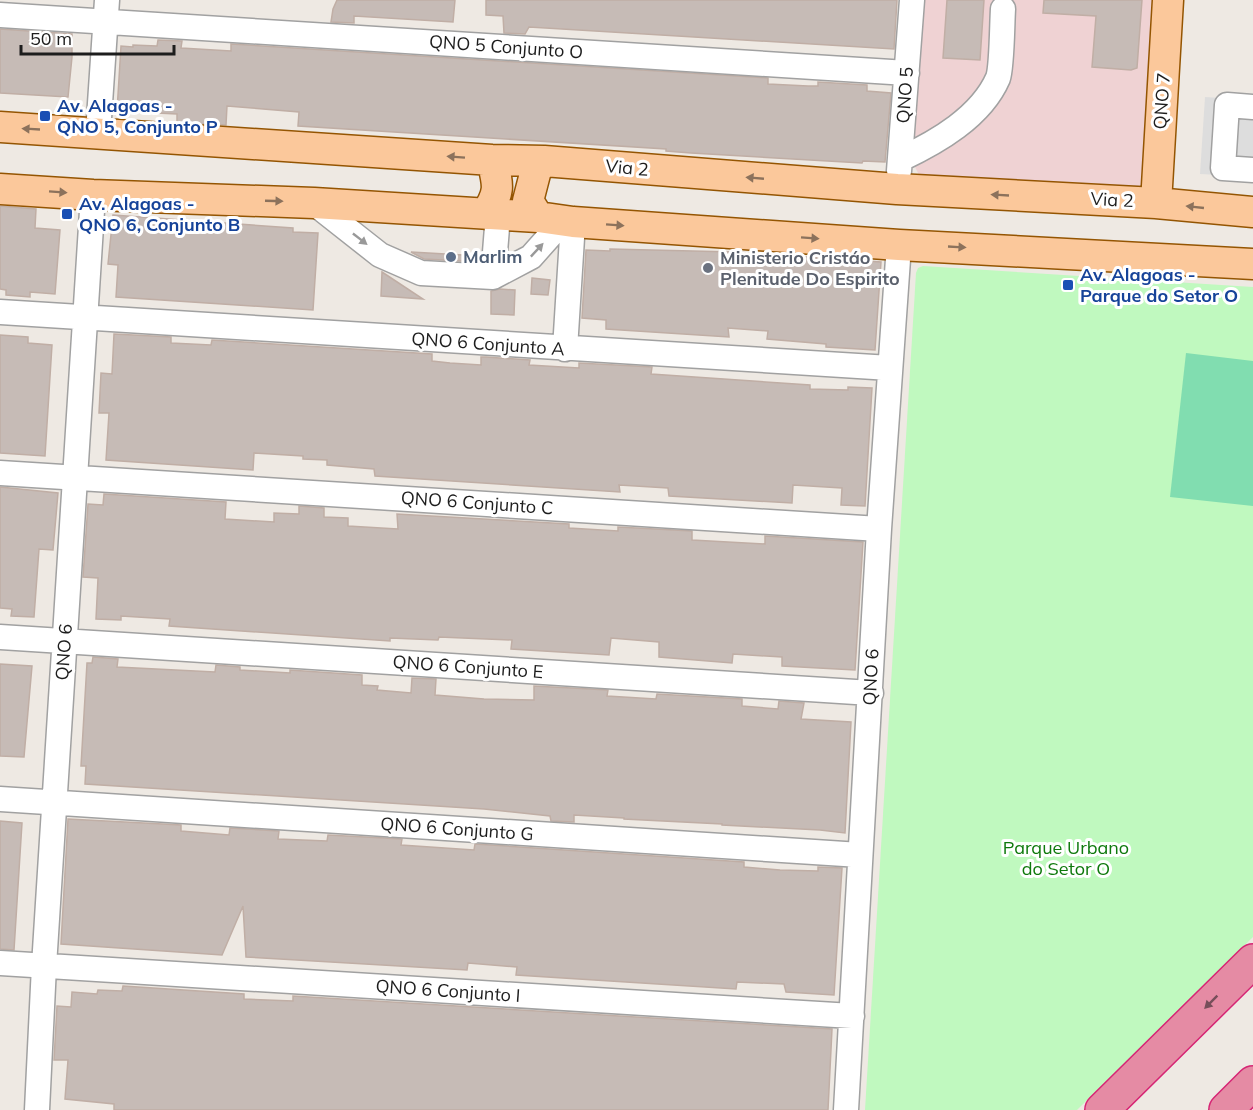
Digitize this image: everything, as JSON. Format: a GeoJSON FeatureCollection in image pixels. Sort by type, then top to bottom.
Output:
{"type":"FeatureCollection","features":[{"type":"Feature","properties":{"kind":"highway"},"geometry":{"type":"LineString","coordinates":[[1102,1110],[1253,961]]}},
{"type":"Feature","properties":{"kind":"highway"},"geometry":{"type":"LineString","coordinates":[[1226,1110],[1253,1083]]}},
{"type":"Feature","properties":{"kind":"main road","name":"QNO 7"},"geometry":{"type":"LineString","coordinates":[[1156,203],[1168,0]]}},
{"type":"Feature","properties":{"kind":"main road","name":"Via 2"},"geometry":{"type":"LineString","coordinates":[[0,127],[492,160],[543,161],[897,189],[1156,203],[1253,212]]}},
{"type":"Feature","properties":{"kind":"main road"},"geometry":{"type":"LineString","coordinates":[[492,160],[498,185],[492,215]]}},
{"type":"Feature","properties":{"kind":"main road"},"geometry":{"type":"LineString","coordinates":[[543,161],[536,170],[528,201],[558,220]]}},
{"type":"Feature","properties":{"kind":"main road"},"geometry":{"type":"LineString","coordinates":[[0,189],[93,195],[314,203],[899,244],[1253,264]]}},
{"type":"Feature","properties":{"kind":"street","name":"QNO 5"},"geometry":{"type":"LineString","coordinates":[[897,189],[912,0]]}},
{"type":"Feature","properties":{"kind":"street"},"geometry":{"type":"LineString","coordinates":[[901,159],[929,146],[980,106],[998,77],[1003,9]]}},
{"type":"Feature","properties":{"kind":"street","name":"QNO 5 Conjunto O"},"geometry":{"type":"LineString","coordinates":[[0,15],[106,10],[907,73]]}},
{"type":"Feature","properties":{"kind":"street"},"geometry":{"type":"LineString","coordinates":[[98,133],[106,10]]}},
{"type":"Feature","properties":{"kind":"street"},"geometry":{"type":"LineString","coordinates":[[1253,107],[1227,105],[1223,168],[1253,170]]}},
{"type":"Feature","properties":{"kind":"street","name":"QNO 6"},"geometry":{"type":"LineString","coordinates":[[37,1110],[54,802],[93,195]]}},
{"type":"Feature","properties":{"kind":"street"},"geometry":{"type":"LineString","coordinates":[[314,203],[380,255],[421,273],[493,277],[531,257],[558,220]]}},
{"type":"Feature","properties":{"kind":"street"},"geometry":{"type":"LineString","coordinates":[[492,215],[493,277]]}},
{"type":"Feature","properties":{"kind":"street"},"geometry":{"type":"LineString","coordinates":[[558,220],[565,349]]}},
{"type":"Feature","properties":{"kind":"street","name":"QNO 6"},"geometry":{"type":"LineString","coordinates":[[846,1110],[879,529],[899,244]]}},
{"type":"Feature","properties":{"kind":"street","name":"QNO 6 Conjunto A"},"geometry":{"type":"LineString","coordinates":[[0,312],[890,368]]}},
{"type":"Feature","properties":{"kind":"street","name":"QNO 6 Conjunto C"},"geometry":{"type":"LineString","coordinates":[[0,472],[879,529]]}},
{"type":"Feature","properties":{"kind":"street","name":"QNO 6 Conjunto E"},"geometry":{"type":"LineString","coordinates":[[0,637],[871,693]]}},
{"type":"Feature","properties":{"kind":"street","name":"QNO 6 Conjunto G"},"geometry":{"type":"LineString","coordinates":[[0,799],[860,855]]}},
{"type":"Feature","properties":{"kind":"street","name":"QNO 6 Conjunto I"},"geometry":{"type":"LineString","coordinates":[[0,963],[852,1016]]}},
{"type":"Feature","properties":{"kind":"shaded area"},"geometry":{"type":"Polygon","coordinates":[[[924,0],[1157,0],[1144,180],[1141,186],[1137,190],[920,177],[913,163],[924,0]]]}},
{"type":"Feature","properties":{"kind":"shaded area"},"geometry":{"type":"Polygon","coordinates":[[[1205,97],[1253,100],[1253,177],[1200,174],[1205,97]]]}},
{"type":"Feature","properties":{"kind":"green space","name":"Parque Urbano do Setor O"},"geometry":{"type":"Polygon","coordinates":[[[923,266],[1253,287],[1253,937],[1077,1110],[865,1110],[916,273],[918,268],[923,266]]]}},
{"type":"Feature","properties":{"kind":"green space"},"geometry":{"type":"Polygon","coordinates":[[[1186,353],[1253,361],[1253,506],[1170,497],[1186,353]]]}},
{"type":"Feature","properties":{"kind":"building"},"geometry":{"type":"Polygon","coordinates":[[[337,0],[455,0],[453,22],[354,16],[354,23],[331,22],[337,0]]]}},
{"type":"Feature","properties":{"kind":"building"},"geometry":{"type":"Polygon","coordinates":[[[486,0],[897,0],[894,49],[529,27],[525,34],[504,33],[503,16],[486,15],[486,0]]]}},
{"type":"Feature","properties":{"kind":"building"},"geometry":{"type":"Polygon","coordinates":[[[947,0],[984,0],[980,60],[943,58],[947,0]]]}},
{"type":"Feature","properties":{"kind":"building"},"geometry":{"type":"Polygon","coordinates":[[[1044,0],[1142,0],[1137,68],[1131,70],[1092,67],[1096,16],[1043,13],[1044,0]]]}},
{"type":"Feature","properties":{"kind":"building"},"geometry":{"type":"Polygon","coordinates":[[[0,29],[72,34],[68,97],[0,93],[0,29]]]}},
{"type":"Feature","properties":{"kind":"building"},"geometry":{"type":"Polygon","coordinates":[[[158,40],[182,41],[181,48],[231,51],[231,44],[768,78],[768,84],[818,86],[818,82],[867,85],[867,91],[891,93],[885,162],[863,161],[862,163],[691,153],[666,151],[666,149],[298,126],[299,112],[227,106],[226,125],[177,122],[177,114],[117,111],[121,46],[157,46],[158,40]]]}},
{"type":"Feature","properties":{"kind":"building"},"geometry":{"type":"Polygon","coordinates":[[[0,206],[36,209],[35,228],[60,230],[55,294],[30,292],[30,297],[6,295],[6,290],[0,289],[0,206]]]}},
{"type":"Feature","properties":{"kind":"building"},"geometry":{"type":"Polygon","coordinates":[[[113,215],[293,228],[293,232],[318,233],[313,310],[116,297],[118,265],[108,264],[113,215]]]}},
{"type":"Feature","properties":{"kind":"building"},"geometry":{"type":"Polygon","coordinates":[[[610,249],[734,252],[881,262],[875,350],[826,347],[826,344],[767,339],[768,331],[728,328],[729,337],[606,329],[606,320],[582,318],[586,250],[610,251],[610,249]]]}},
{"type":"Feature","properties":{"kind":"building"},"geometry":{"type":"Polygon","coordinates":[[[411,252],[480,256],[480,262],[424,259],[411,252]]]}},
{"type":"Feature","properties":{"kind":"building"},"geometry":{"type":"Polygon","coordinates":[[[382,272],[423,299],[381,296],[382,272]]]}},
{"type":"Feature","properties":{"kind":"building"},"geometry":{"type":"Polygon","coordinates":[[[532,278],[550,280],[548,295],[531,294],[532,278]]]}},
{"type":"Feature","properties":{"kind":"building"},"geometry":{"type":"Polygon","coordinates":[[[515,290],[514,315],[491,314],[491,291],[515,290]]]}},
{"type":"Feature","properties":{"kind":"building"},"geometry":{"type":"Polygon","coordinates":[[[114,334],[171,337],[171,343],[211,345],[212,340],[432,354],[432,361],[481,365],[481,357],[486,357],[530,360],[529,365],[579,368],[579,363],[652,367],[651,374],[810,385],[810,389],[872,388],[865,506],[841,505],[842,488],[793,485],[792,503],[669,496],[668,488],[619,485],[620,492],[375,476],[374,469],[327,465],[327,460],[303,459],[303,456],[254,453],[253,470],[106,460],[109,413],[99,413],[101,373],[112,374],[114,334]]]}},
{"type":"Feature","properties":{"kind":"building"},"geometry":{"type":"Polygon","coordinates":[[[0,335],[28,337],[28,343],[52,345],[45,456],[0,453],[0,335]]]}},
{"type":"Feature","properties":{"kind":"building"},"geometry":{"type":"Polygon","coordinates":[[[0,487],[58,493],[53,550],[39,549],[34,617],[11,616],[12,609],[0,608],[0,487]]]}},
{"type":"Feature","properties":{"kind":"building"},"geometry":{"type":"Polygon","coordinates":[[[104,494],[226,502],[225,519],[274,522],[274,513],[299,514],[299,506],[324,508],[324,517],[348,518],[348,526],[398,529],[397,514],[569,524],[569,528],[618,531],[618,527],[692,531],[692,540],[765,544],[765,536],[863,542],[855,670],[782,666],[782,657],[733,654],[732,663],[659,657],[659,642],[611,638],[609,655],[511,649],[512,640],[439,637],[438,640],[390,638],[390,641],[169,626],[170,619],[121,616],[121,620],[96,619],[98,578],[83,577],[88,504],[103,505],[104,494]]]}},
{"type":"Feature","properties":{"kind":"building"},"geometry":{"type":"Polygon","coordinates":[[[93,657],[118,659],[117,667],[215,672],[216,665],[240,667],[240,670],[290,673],[290,670],[362,675],[362,685],[378,686],[377,690],[411,693],[412,678],[436,679],[435,695],[484,699],[534,700],[534,686],[608,690],[607,696],[656,699],[657,694],[742,699],[742,706],[778,709],[779,701],[804,703],[801,719],[851,722],[845,833],[574,815],[574,822],[551,821],[550,816],[484,809],[85,784],[86,766],[81,766],[87,663],[92,663],[93,657]]]}},
{"type":"Feature","properties":{"kind":"building"},"geometry":{"type":"Polygon","coordinates":[[[0,664],[32,666],[24,757],[0,756],[0,664]]]}},
{"type":"Feature","properties":{"kind":"building"},"geometry":{"type":"Polygon","coordinates":[[[68,819],[181,825],[181,831],[229,835],[230,828],[279,831],[278,839],[327,841],[328,835],[402,839],[401,845],[474,850],[475,844],[744,862],[744,867],[780,870],[818,871],[818,867],[842,868],[834,995],[786,992],[784,984],[737,982],[736,989],[516,975],[517,967],[468,963],[467,970],[246,957],[243,906],[222,955],[61,944],[68,819]]]}},
{"type":"Feature","properties":{"kind":"building"},"geometry":{"type":"Polygon","coordinates":[[[0,821],[22,823],[14,950],[0,949],[0,821]]]}},
{"type":"Feature","properties":{"kind":"building"},"geometry":{"type":"Polygon","coordinates":[[[123,986],[244,994],[244,999],[293,1001],[293,996],[832,1029],[828,1110],[114,1110],[114,1104],[65,1099],[68,1060],[54,1060],[57,1006],[71,1007],[72,992],[97,994],[98,990],[122,991],[123,986]]]}},
{"type":"Feature","properties":{"kind":"place","name":"Av. Alagoas - QNO 5, Conjunto P"},"geometry":{"type":"Point","coordinates":[45,116]}},
{"type":"Feature","properties":{"kind":"place","name":"Av. Alagoas - QNO 6, Conjunto B"},"geometry":{"type":"Point","coordinates":[67,214]}},
{"type":"Feature","properties":{"kind":"place","name":"Marlim"},"geometry":{"type":"Point","coordinates":[451,257]}},
{"type":"Feature","properties":{"kind":"place","name":"Ministerio Cristáo Plenitude Do Espirito"},"geometry":{"type":"Point","coordinates":[708,268]}},
{"type":"Feature","properties":{"kind":"place","name":"Av. Alagoas - Parque do Setor O"},"geometry":{"type":"Point","coordinates":[1068,285]}}]}
